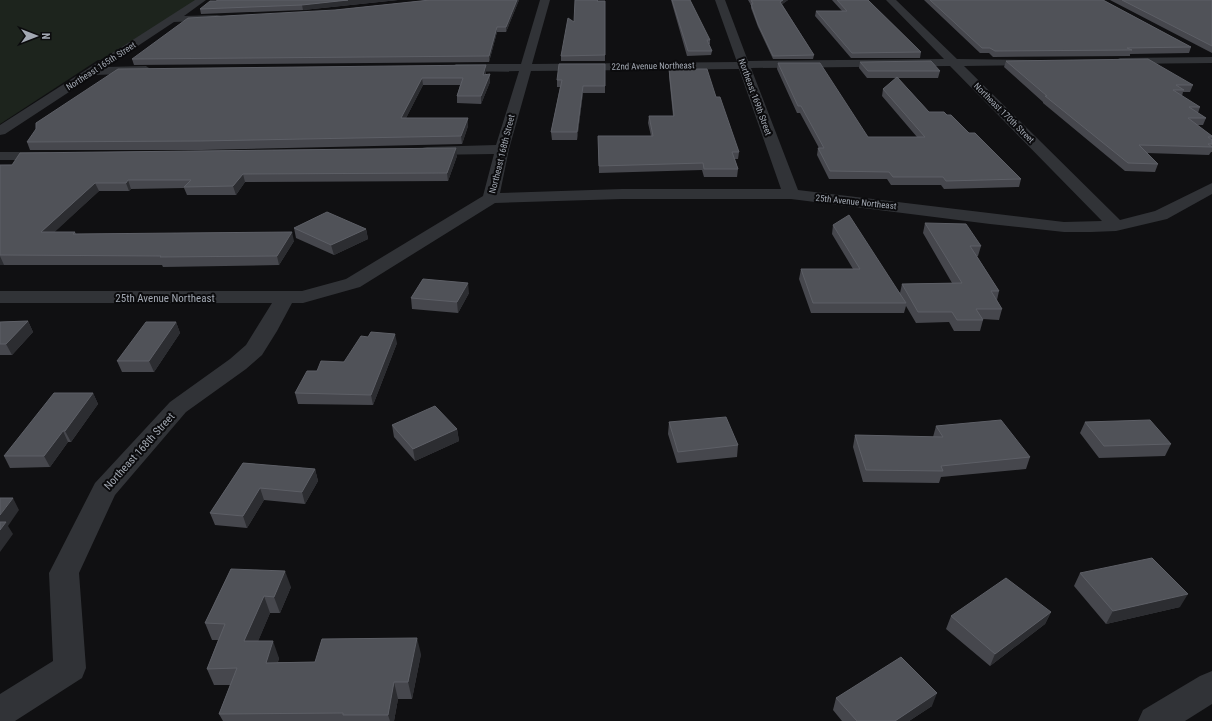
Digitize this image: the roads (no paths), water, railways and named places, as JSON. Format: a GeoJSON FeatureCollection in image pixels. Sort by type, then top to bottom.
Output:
{"type":"FeatureCollection","features":[{"type":"Feature","properties":{"kind":"street","name":"Northeast 165th Street"},"geometry":{"type":"LineString","coordinates":[[0,131],[201,0]]}},
{"type":"Feature","properties":{"kind":"street","name":"Northeast 168th Street"},"geometry":{"type":"LineString","coordinates":[[329,291],[353,284],[491,198],[502,149],[545,0]]}},
{"type":"Feature","properties":{"kind":"street","name":"Northeast 169th Street"},"geometry":{"type":"LineString","coordinates":[[720,0],[791,194]]}},
{"type":"Feature","properties":{"kind":"street","name":"Northeast 170th Street"},"geometry":{"type":"LineString","coordinates":[[891,0],[1116,226]]}},
{"type":"Feature","properties":{"kind":"street"},"geometry":{"type":"LineString","coordinates":[[172,19],[225,18]]}},
{"type":"Feature","properties":{"kind":"street"},"geometry":{"type":"LineString","coordinates":[[1191,48],[1212,60]]}},
{"type":"Feature","properties":{"kind":"street"},"geometry":{"type":"LineString","coordinates":[[1110,61],[1212,60]]}},
{"type":"Feature","properties":{"kind":"street","name":"22nd Avenue Northeast"},"geometry":{"type":"LineString","coordinates":[[447,68],[1048,62]]}},
{"type":"Feature","properties":{"kind":"street"},"geometry":{"type":"LineString","coordinates":[[93,71],[156,70]]}},
{"type":"Feature","properties":{"kind":"street"},"geometry":{"type":"LineString","coordinates":[[415,151],[502,149]]}},
{"type":"Feature","properties":{"kind":"street"},"geometry":{"type":"LineString","coordinates":[[0,156],[62,156]]}},
{"type":"Feature","properties":{"kind":"street","name":"25th Avenue Northeast"},"geometry":{"type":"LineString","coordinates":[[491,198],[630,194],[791,194],[894,206],[990,220],[1056,226],[1116,226],[1161,215],[1212,188]]}},
{"type":"Feature","properties":{"kind":"street","name":"25th Avenue Northeast"},"geometry":{"type":"LineString","coordinates":[[0,297],[303,297],[329,291]]}},
{"type":"Feature","properties":{"kind":"street","name":"Northeast 168th Street"},"geometry":{"type":"LineString","coordinates":[[0,712],[70,668],[64,572],[104,490],[178,407],[238,364],[254,350],[267,331],[285,297]]}},
{"type":"Feature","properties":{"kind":"street"},"geometry":{"type":"LineString","coordinates":[[1155,721],[1212,686]]}}]}
